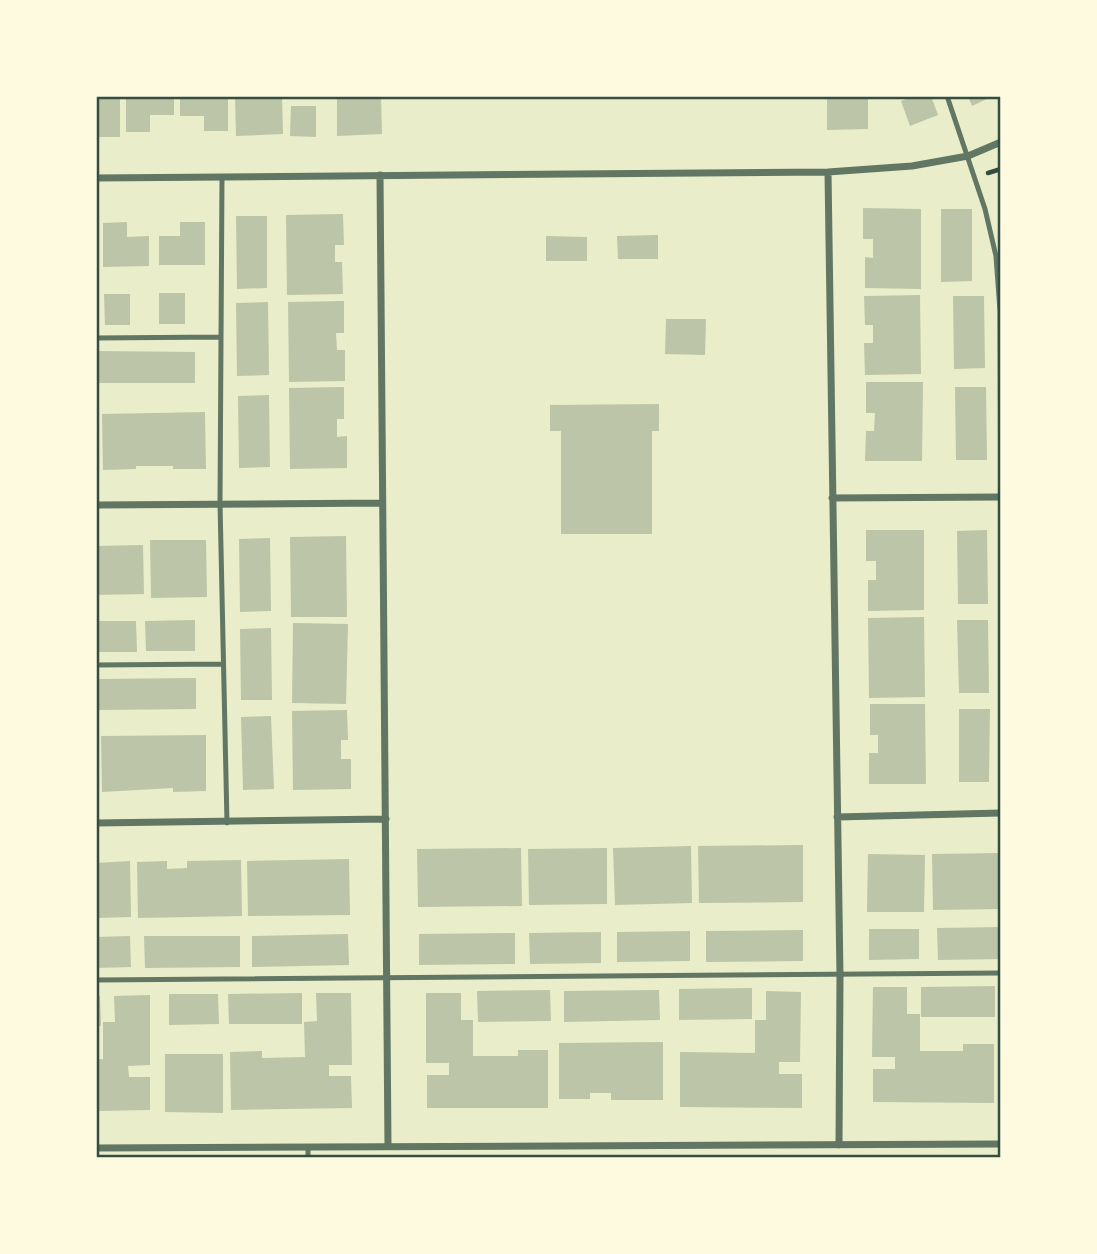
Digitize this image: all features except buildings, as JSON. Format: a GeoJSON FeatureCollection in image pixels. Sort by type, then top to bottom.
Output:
{"type":"FeatureCollection","features":[{"type":"Feature","properties":{"kind":"street"},"geometry":{"type":"LineString","coordinates":[[96,178],[828,172],[912,166],[968,156],[1001,142]]}},
{"type":"Feature","properties":{"kind":"street"},"geometry":{"type":"LineString","coordinates":[[828,172],[840,976],[839,1145]]}},
{"type":"Feature","properties":{"kind":"street"},"geometry":{"type":"LineString","coordinates":[[380,175],[388,1146]]}},
{"type":"Feature","properties":{"kind":"street"},"geometry":{"type":"LineString","coordinates":[[832,498],[1000,497]]}},
{"type":"Feature","properties":{"kind":"street"},"geometry":{"type":"LineString","coordinates":[[96,505],[382,503]]}},
{"type":"Feature","properties":{"kind":"street"},"geometry":{"type":"LineString","coordinates":[[836,817],[1001,813]]}},
{"type":"Feature","properties":{"kind":"street"},"geometry":{"type":"LineString","coordinates":[[96,824],[386,819]]}},
{"type":"Feature","properties":{"kind":"street"},"geometry":{"type":"LineString","coordinates":[[96,1148],[1001,1144]]}},
{"type":"Feature","properties":{"kind":"street"},"geometry":{"type":"LineString","coordinates":[[134,1148],[134,1158]]}},
{"type":"Feature","properties":{"kind":"lane"},"geometry":{"type":"LineString","coordinates":[[947,96],[985,209],[996,256],[1000,311],[1001,568]]}},
{"type":"Feature","properties":{"kind":"lane"},"geometry":{"type":"LineString","coordinates":[[222,177],[220,503],[227,822]]}},
{"type":"Feature","properties":{"kind":"lane"},"geometry":{"type":"LineString","coordinates":[[96,338],[221,337]]}},
{"type":"Feature","properties":{"kind":"lane"},"geometry":{"type":"LineString","coordinates":[[96,665],[223,664]]}},
{"type":"Feature","properties":{"kind":"lane"},"geometry":{"type":"LineString","coordinates":[[96,980],[1001,973]]}},
{"type":"Feature","properties":{"kind":"lane"},"geometry":{"type":"LineString","coordinates":[[308,1147],[308,1158]]}}]}
